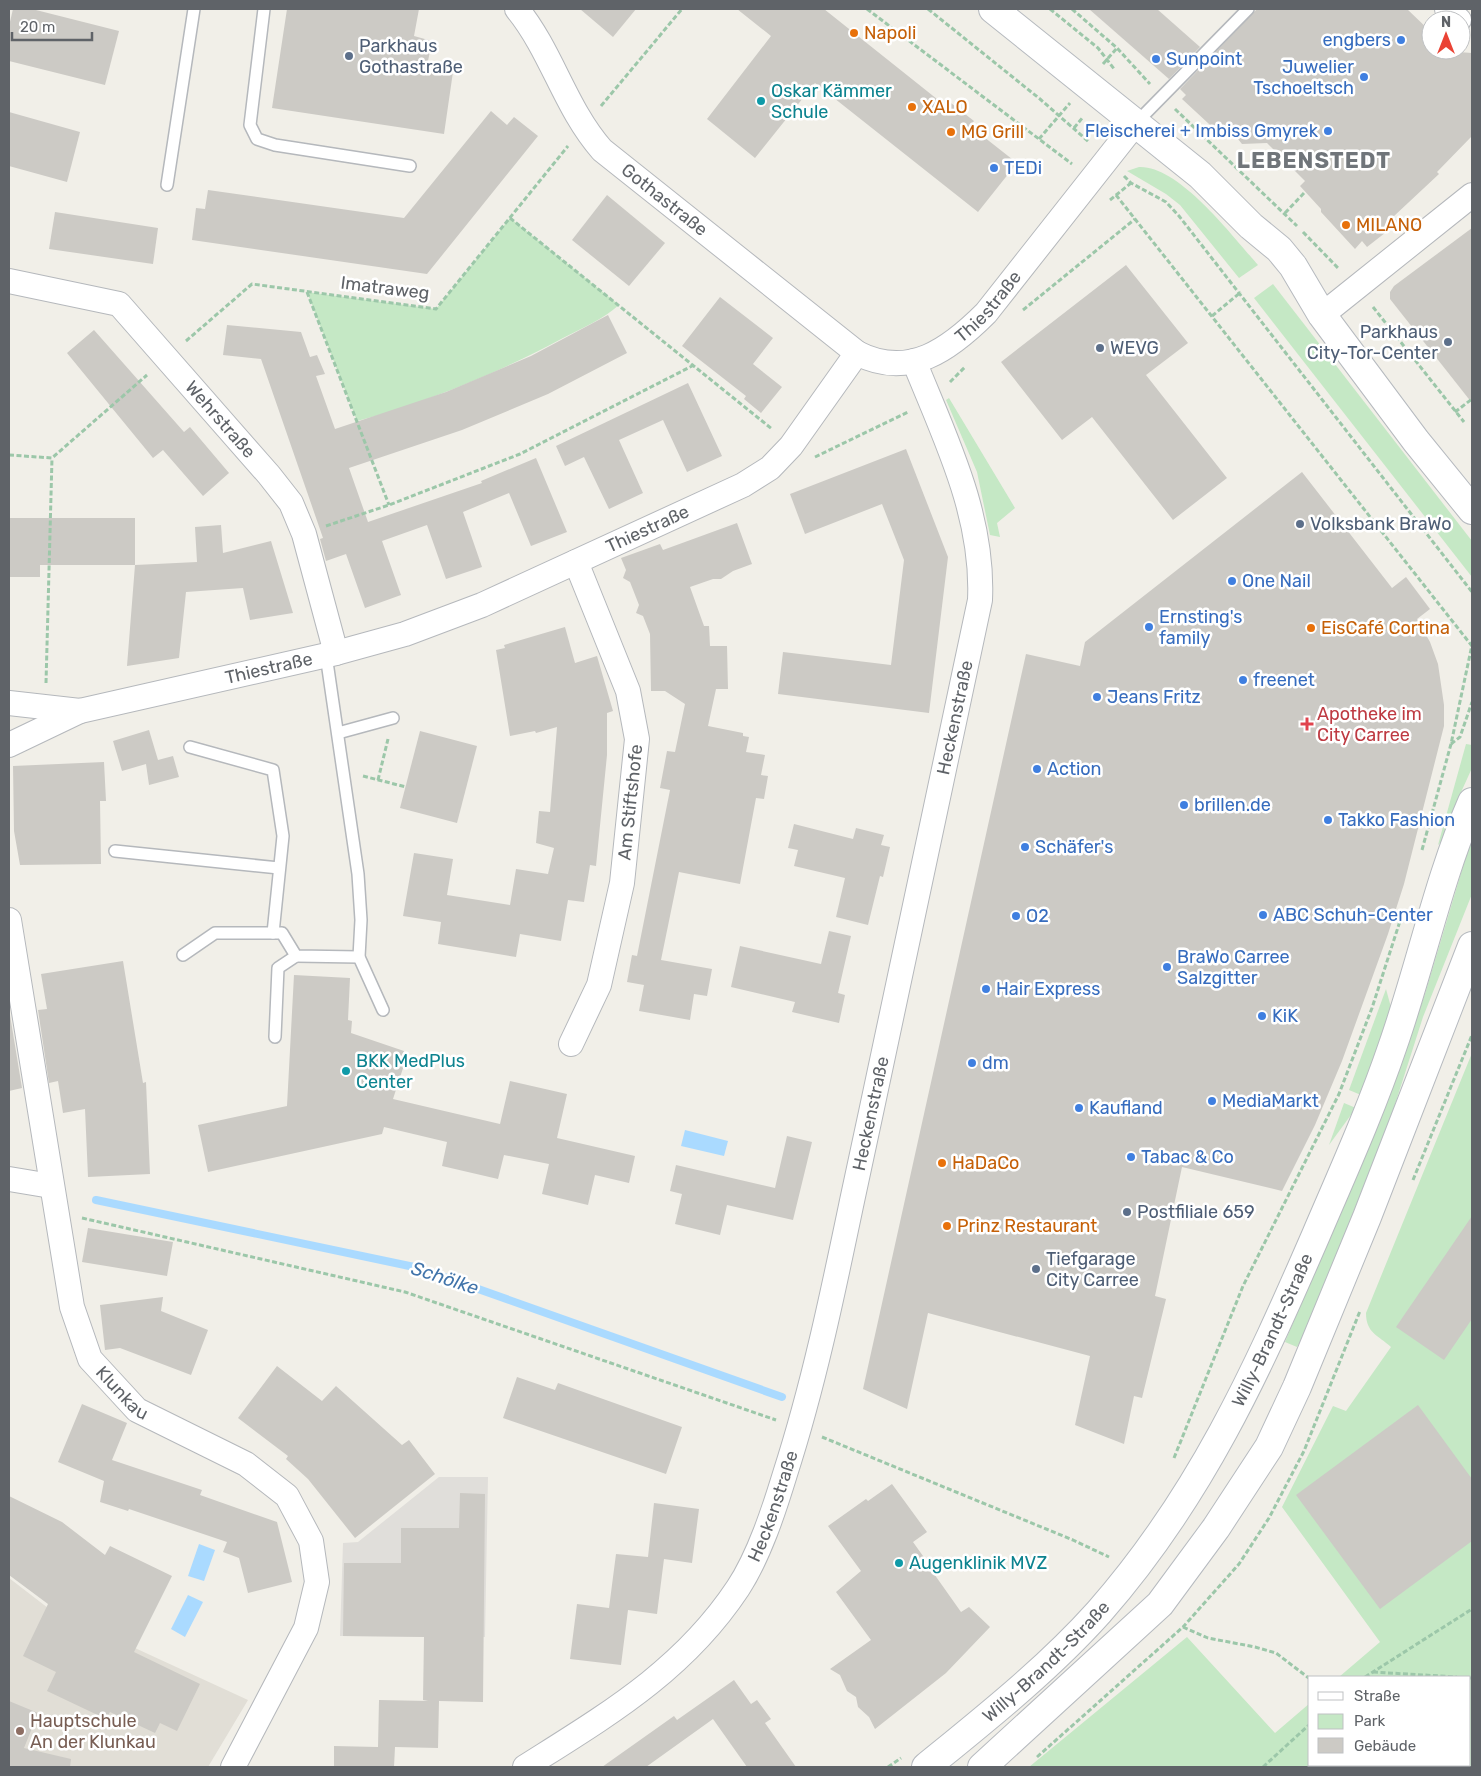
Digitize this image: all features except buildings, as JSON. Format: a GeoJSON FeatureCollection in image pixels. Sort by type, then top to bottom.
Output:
{"type":"FeatureCollection","features":[{"type":"Feature","properties":{"kind":"street","name":"Gothastraße"},"geometry":{"type":"LineString","coordinates":[[517,9],[533,33],[577,135],[602,150],[858,353]]}},
{"type":"Feature","properties":{"kind":"street"},"geometry":{"type":"LineString","coordinates":[[993,9],[1200,175],[1251,226],[1274,266],[1322,315],[1416,441],[1472,510]]}},
{"type":"Feature","properties":{"kind":"street","name":"Thiestraße"},"geometry":{"type":"LineString","coordinates":[[9,703],[80,711],[331,654],[405,634],[482,605],[743,485],[770,468],[791,446],[858,353],[872,360],[887,364],[914,361],[948,348],[965,335],[986,313],[1135,124]]}},
{"type":"Feature","properties":{"kind":"street"},"geometry":{"type":"LineString","coordinates":[[1322,315],[1472,195]]}},
{"type":"Feature","properties":{"kind":"street","name":"Wehrstraße"},"geometry":{"type":"LineString","coordinates":[[9,281],[119,304],[269,475],[291,503],[304,534],[331,654]]}},
{"type":"Feature","properties":{"kind":"street","name":"Heckenstraße"},"geometry":{"type":"LineString","coordinates":[[526,1767],[631,1699],[662,1675],[702,1635],[740,1586],[771,1519],[800,1428],[833,1290],[980,600],[979,552],[974,524],[961,478],[914,361]]}},
{"type":"Feature","properties":{"kind":"street","name":"Am Stiftshofe"},"geometry":{"type":"LineString","coordinates":[[571,1044],[599,985],[622,883],[637,739],[628,691],[576,562]]}},
{"type":"Feature","properties":{"kind":"street"},"geometry":{"type":"LineString","coordinates":[[9,745],[80,711]]}},
{"type":"Feature","properties":{"kind":"street","name":"Willy-Brandt-Straße"},"geometry":{"type":"LineString","coordinates":[[926,1767],[989,1715],[1097,1614],[1156,1540],[1208,1461],[1247,1390],[1366,1119],[1393,1045],[1452,857],[1472,802]]}},
{"type":"Feature","properties":{"kind":"street","name":"Klunkau"},"geometry":{"type":"LineString","coordinates":[[9,920],[55,1212],[72,1307],[90,1359],[137,1410],[246,1464],[287,1496],[311,1541],[317,1582],[306,1628],[233,1767]]}},
{"type":"Feature","properties":{"kind":"street","name":"Willy-Brandt-Straße"},"geometry":{"type":"LineString","coordinates":[[982,1767],[1160,1604],[1216,1528],[1264,1455],[1297,1387],[1368,1217],[1472,946]]}},
{"type":"Feature","properties":{"kind":"street"},"geometry":{"type":"LineString","coordinates":[[9,1179],[52,1186]]}},
{"type":"Feature","properties":{"kind":"lane"},"geometry":{"type":"LineString","coordinates":[[167,185],[194,9]]}},
{"type":"Feature","properties":{"kind":"lane"},"geometry":{"type":"LineString","coordinates":[[264,9],[250,125],[257,139],[275,145],[410,166]]}},
{"type":"Feature","properties":{"kind":"lane"},"geometry":{"type":"LineString","coordinates":[[1135,124],[1248,9]]}},
{"type":"Feature","properties":{"kind":"lane"},"geometry":{"type":"LineString","coordinates":[[331,654],[338,732],[358,874],[361,920],[359,956],[383,1010]]}},
{"type":"Feature","properties":{"kind":"lane"},"geometry":{"type":"LineString","coordinates":[[338,732],[393,718]]}},
{"type":"Feature","properties":{"kind":"lane"},"geometry":{"type":"LineString","coordinates":[[190,747],[273,770],[282,836],[273,933]]}},
{"type":"Feature","properties":{"kind":"lane"},"geometry":{"type":"LineString","coordinates":[[115,851],[279,868]]}},
{"type":"Feature","properties":{"kind":"lane"},"geometry":{"type":"LineString","coordinates":[[183,955],[215,934],[273,933],[282,934],[296,956]]}},
{"type":"Feature","properties":{"kind":"lane"},"geometry":{"type":"LineString","coordinates":[[275,1037],[278,968],[296,956],[359,956]]}},
{"type":"Feature","properties":{"kind":"path","name":"Imatraweg"},"geometry":{"type":"LineString","coordinates":[[52,458],[252,284],[436,309],[682,9]]}},
{"type":"Feature","properties":{"kind":"path"},"geometry":{"type":"LineString","coordinates":[[867,9],[1075,166]]}},
{"type":"Feature","properties":{"kind":"path"},"geometry":{"type":"LineString","coordinates":[[928,9],[1074,128]]}},
{"type":"Feature","properties":{"kind":"path"},"geometry":{"type":"LineString","coordinates":[[1050,9],[1098,48],[1117,73]]}},
{"type":"Feature","properties":{"kind":"path"},"geometry":{"type":"LineString","coordinates":[[1072,9],[1117,48],[1162,97],[1285,213],[1357,287],[1464,422]]}},
{"type":"Feature","properties":{"kind":"path"},"geometry":{"type":"LineString","coordinates":[[575,151],[577,135]]}},
{"type":"Feature","properties":{"kind":"path"},"geometry":{"type":"LineString","coordinates":[[1131,183],[1166,202],[1241,292],[1472,592]]}},
{"type":"Feature","properties":{"kind":"path"},"geometry":{"type":"LineString","coordinates":[[1285,213],[1305,192]]}},
{"type":"Feature","properties":{"kind":"path"},"geometry":{"type":"LineString","coordinates":[[1116,195],[1472,646],[1451,744],[1422,852]]}},
{"type":"Feature","properties":{"kind":"path"},"geometry":{"type":"LineString","coordinates":[[510,218],[694,365],[791,446]]}},
{"type":"Feature","properties":{"kind":"path"},"geometry":{"type":"LineString","coordinates":[[307,292],[389,505]]}},
{"type":"Feature","properties":{"kind":"path"},"geometry":{"type":"LineString","coordinates":[[1212,316],[1241,292]]}},
{"type":"Feature","properties":{"kind":"path"},"geometry":{"type":"LineString","coordinates":[[304,534],[389,505],[520,454],[694,365]]}},
{"type":"Feature","properties":{"kind":"path"},"geometry":{"type":"LineString","coordinates":[[1455,412],[1472,399]]}},
{"type":"Feature","properties":{"kind":"path"},"geometry":{"type":"LineString","coordinates":[[9,455],[52,458],[45,707]]}},
{"type":"Feature","properties":{"kind":"path"},"geometry":{"type":"LineString","coordinates":[[1451,744],[1460,737],[1472,702]]}},
{"type":"Feature","properties":{"kind":"path"},"geometry":{"type":"LineString","coordinates":[[378,780],[393,718]]}},
{"type":"Feature","properties":{"kind":"path"},"geometry":{"type":"LineString","coordinates":[[343,771],[406,787]]}},
{"type":"Feature","properties":{"kind":"path"},"geometry":{"type":"LineString","coordinates":[[1170,1466],[1243,1286],[1339,1094],[1372,1008],[1402,916]]}},
{"type":"Feature","properties":{"kind":"path"},"geometry":{"type":"LineString","coordinates":[[55,1212],[192,1241],[405,1292],[800,1428],[1073,1540],[1110,1558],[1115,1550]]}},
{"type":"Feature","properties":{"kind":"path"},"geometry":{"type":"LineString","coordinates":[[1366,1676],[1472,1609]]}},
{"type":"Feature","properties":{"kind":"path"},"geometry":{"type":"LineString","coordinates":[[1032,1761],[1183,1627],[1208,1638],[1276,1653],[1308,1677]]}},
{"type":"Feature","properties":{"kind":"path"},"geometry":{"type":"LineString","coordinates":[[1372,1672],[1440,1676]]}},
{"type":"Feature","properties":{"kind":"path"},"geometry":{"type":"LineString","coordinates":[[1263,1767],[1308,1726]]}},
{"type":"Feature","properties":{"kind":"shaded area"},"geometry":{"type":"Polygon","coordinates":[[[439,1477],[488,1477],[485,1637],[340,1636],[343,1543],[358,1542],[439,1477]]]}},
{"type":"Feature","properties":{"kind":"shaded area"},"geometry":{"type":"Polygon","coordinates":[[[9,1578],[48,1608],[248,1700],[208,1767],[9,1767],[9,1578]]]}},
{"type":"Feature","properties":{"kind":"green space"},"geometry":{"type":"Polygon","coordinates":[[[1139,167],[1155,169],[1188,190],[1220,221],[1258,265],[1239,278],[1180,205],[1166,194],[1127,171],[1139,167]]]}},
{"type":"Feature","properties":{"kind":"green space"},"geometry":{"type":"Polygon","coordinates":[[[510,218],[619,305],[585,327],[488,375],[436,396],[357,421],[307,292],[436,309],[510,218]]]}},
{"type":"Feature","properties":{"kind":"green space"},"geometry":{"type":"Polygon","coordinates":[[[1273,284],[1472,541],[1472,577],[1254,298],[1273,284]]]}},
{"type":"Feature","properties":{"kind":"green space"},"geometry":{"type":"Polygon","coordinates":[[[949,398],[1015,508],[997,523],[1000,537],[990,535],[977,472],[946,400],[949,398]]]}},
{"type":"Feature","properties":{"kind":"green space"},"geometry":{"type":"Polygon","coordinates":[[[1466,744],[1472,745],[1472,768],[1453,810],[1444,839],[1438,845],[1466,744]]]}},
{"type":"Feature","properties":{"kind":"green space"},"geometry":{"type":"Polygon","coordinates":[[[1472,836],[1472,894],[1423,1017],[1390,1120],[1306,1331],[1297,1347],[1285,1342],[1391,1090],[1425,994],[1472,836]]]}},
{"type":"Feature","properties":{"kind":"green space"},"geometry":{"type":"Polygon","coordinates":[[[1386,989],[1392,1011],[1361,1095],[1349,1090],[1386,989]]]}},
{"type":"Feature","properties":{"kind":"green space"},"geometry":{"type":"Polygon","coordinates":[[[1472,1053],[1472,1767],[1029,1767],[1187,1637],[1275,1733],[1308,1705],[1308,1766],[1471,1766],[1471,1676],[1340,1676],[1380,1642],[1282,1507],[1333,1406],[1346,1411],[1391,1347],[1370,1329],[1366,1313],[1472,1053]]]}},
{"type":"Feature","properties":{"kind":"green space"},"geometry":{"type":"Polygon","coordinates":[[[1344,1103],[1356,1108],[1329,1145],[1344,1103]]]}},
{"type":"Feature","properties":{"kind":"water"},"geometry":{"type":"Polygon","coordinates":[[[685,1130],[728,1141],[724,1156],[681,1146],[685,1130]]]}},
{"type":"Feature","properties":{"kind":"water"},"geometry":{"type":"Polygon","coordinates":[[[199,1544],[215,1550],[204,1581],[188,1576],[199,1544]]]}},
{"type":"Feature","properties":{"kind":"water"},"geometry":{"type":"Polygon","coordinates":[[[188,1595],[203,1602],[185,1637],[171,1629],[188,1595]]]}},
{"type":"Feature","properties":{"kind":"waterway","name":"Schölke"},"geometry":{"type":"LineString","coordinates":[[96,1200],[419,1268],[782,1397]]}},
{"type":"Feature","properties":{"kind":"place","name":"Napoli"},"geometry":{"type":"Point","coordinates":[854,33]}},
{"type":"Feature","properties":{"kind":"place","name":"engbers"},"geometry":{"type":"Point","coordinates":[1401,40]}},
{"type":"Feature","properties":{"kind":"place","name":"Parkhaus Gothastraße"},"geometry":{"type":"Point","coordinates":[349,56]}},
{"type":"Feature","properties":{"kind":"place","name":"Sunpoint"},"geometry":{"type":"Point","coordinates":[1156,59]}},
{"type":"Feature","properties":{"kind":"place","name":"Juwelier Tschoeltsch"},"geometry":{"type":"Point","coordinates":[1364,77]}},
{"type":"Feature","properties":{"kind":"place","name":"Oskar Kämmer Schule"},"geometry":{"type":"Point","coordinates":[761,101]}},
{"type":"Feature","properties":{"kind":"place","name":"XALO"},"geometry":{"type":"Point","coordinates":[912,107]}},
{"type":"Feature","properties":{"kind":"place","name":"Fleischerei + Imbiss Gmyrek"},"geometry":{"type":"Point","coordinates":[1328,131]}},
{"type":"Feature","properties":{"kind":"place","name":"MG Grill"},"geometry":{"type":"Point","coordinates":[951,132]}},
{"type":"Feature","properties":{"kind":"place","name":"TEDi"},"geometry":{"type":"Point","coordinates":[994,168]}},
{"type":"Feature","properties":{"kind":"place","name":"MILANO"},"geometry":{"type":"Point","coordinates":[1346,225]}},
{"type":"Feature","properties":{"kind":"place","name":"Parkhaus City-Tor-Center"},"geometry":{"type":"Point","coordinates":[1448,342]}},
{"type":"Feature","properties":{"kind":"place","name":"WEVG"},"geometry":{"type":"Point","coordinates":[1100,348]}},
{"type":"Feature","properties":{"kind":"place","name":"Volksbank BraWo"},"geometry":{"type":"Point","coordinates":[1300,524]}},
{"type":"Feature","properties":{"kind":"place","name":"One Nail"},"geometry":{"type":"Point","coordinates":[1232,581]}},
{"type":"Feature","properties":{"kind":"place","name":"Ernsting's family"},"geometry":{"type":"Point","coordinates":[1149,627]}},
{"type":"Feature","properties":{"kind":"place","name":"EisCafé Cortina"},"geometry":{"type":"Point","coordinates":[1311,628]}},
{"type":"Feature","properties":{"kind":"place","name":"freenet"},"geometry":{"type":"Point","coordinates":[1243,680]}},
{"type":"Feature","properties":{"kind":"place","name":"Jeans Fritz"},"geometry":{"type":"Point","coordinates":[1097,697]}},
{"type":"Feature","properties":{"kind":"place","name":"Apotheke im City Carree"},"geometry":{"type":"Point","coordinates":[1307,724]}},
{"type":"Feature","properties":{"kind":"place","name":"Action"},"geometry":{"type":"Point","coordinates":[1037,769]}},
{"type":"Feature","properties":{"kind":"place","name":"brillen.de"},"geometry":{"type":"Point","coordinates":[1184,805]}},
{"type":"Feature","properties":{"kind":"place","name":"Takko Fashion"},"geometry":{"type":"Point","coordinates":[1328,820]}},
{"type":"Feature","properties":{"kind":"place","name":"Schäfer's"},"geometry":{"type":"Point","coordinates":[1025,847]}},
{"type":"Feature","properties":{"kind":"place","name":"ABC Schuh-Center"},"geometry":{"type":"Point","coordinates":[1263,915]}},
{"type":"Feature","properties":{"kind":"place","name":"O2"},"geometry":{"type":"Point","coordinates":[1016,916]}},
{"type":"Feature","properties":{"kind":"place","name":"BraWo Carree Salzgitter"},"geometry":{"type":"Point","coordinates":[1167,967]}},
{"type":"Feature","properties":{"kind":"place","name":"Hair Express"},"geometry":{"type":"Point","coordinates":[986,989]}},
{"type":"Feature","properties":{"kind":"place","name":"KiK"},"geometry":{"type":"Point","coordinates":[1262,1016]}},
{"type":"Feature","properties":{"kind":"place","name":"dm"},"geometry":{"type":"Point","coordinates":[972,1063]}},
{"type":"Feature","properties":{"kind":"place","name":"BKK MedPlus Center"},"geometry":{"type":"Point","coordinates":[346,1071]}},
{"type":"Feature","properties":{"kind":"place","name":"MediaMarkt"},"geometry":{"type":"Point","coordinates":[1212,1101]}},
{"type":"Feature","properties":{"kind":"place","name":"Kaufland"},"geometry":{"type":"Point","coordinates":[1079,1108]}},
{"type":"Feature","properties":{"kind":"place","name":"Tabac & Co"},"geometry":{"type":"Point","coordinates":[1131,1157]}},
{"type":"Feature","properties":{"kind":"place","name":"HaDaCo"},"geometry":{"type":"Point","coordinates":[942,1163]}},
{"type":"Feature","properties":{"kind":"place","name":"Postfiliale 659"},"geometry":{"type":"Point","coordinates":[1127,1212]}},
{"type":"Feature","properties":{"kind":"place","name":"Prinz Restaurant"},"geometry":{"type":"Point","coordinates":[947,1226]}},
{"type":"Feature","properties":{"kind":"place","name":"Tiefgarage City Carree"},"geometry":{"type":"Point","coordinates":[1036,1269]}},
{"type":"Feature","properties":{"kind":"place","name":"Augenklinik MVZ"},"geometry":{"type":"Point","coordinates":[899,1563]}},
{"type":"Feature","properties":{"kind":"place","name":"Hauptschule An der Klunkau"},"geometry":{"type":"Point","coordinates":[20,1731]}},
{"type":"Feature","properties":{"kind":"district","name":"LEBENSTEDT"},"geometry":{"type":"Point","coordinates":[1314,160]}}]}
